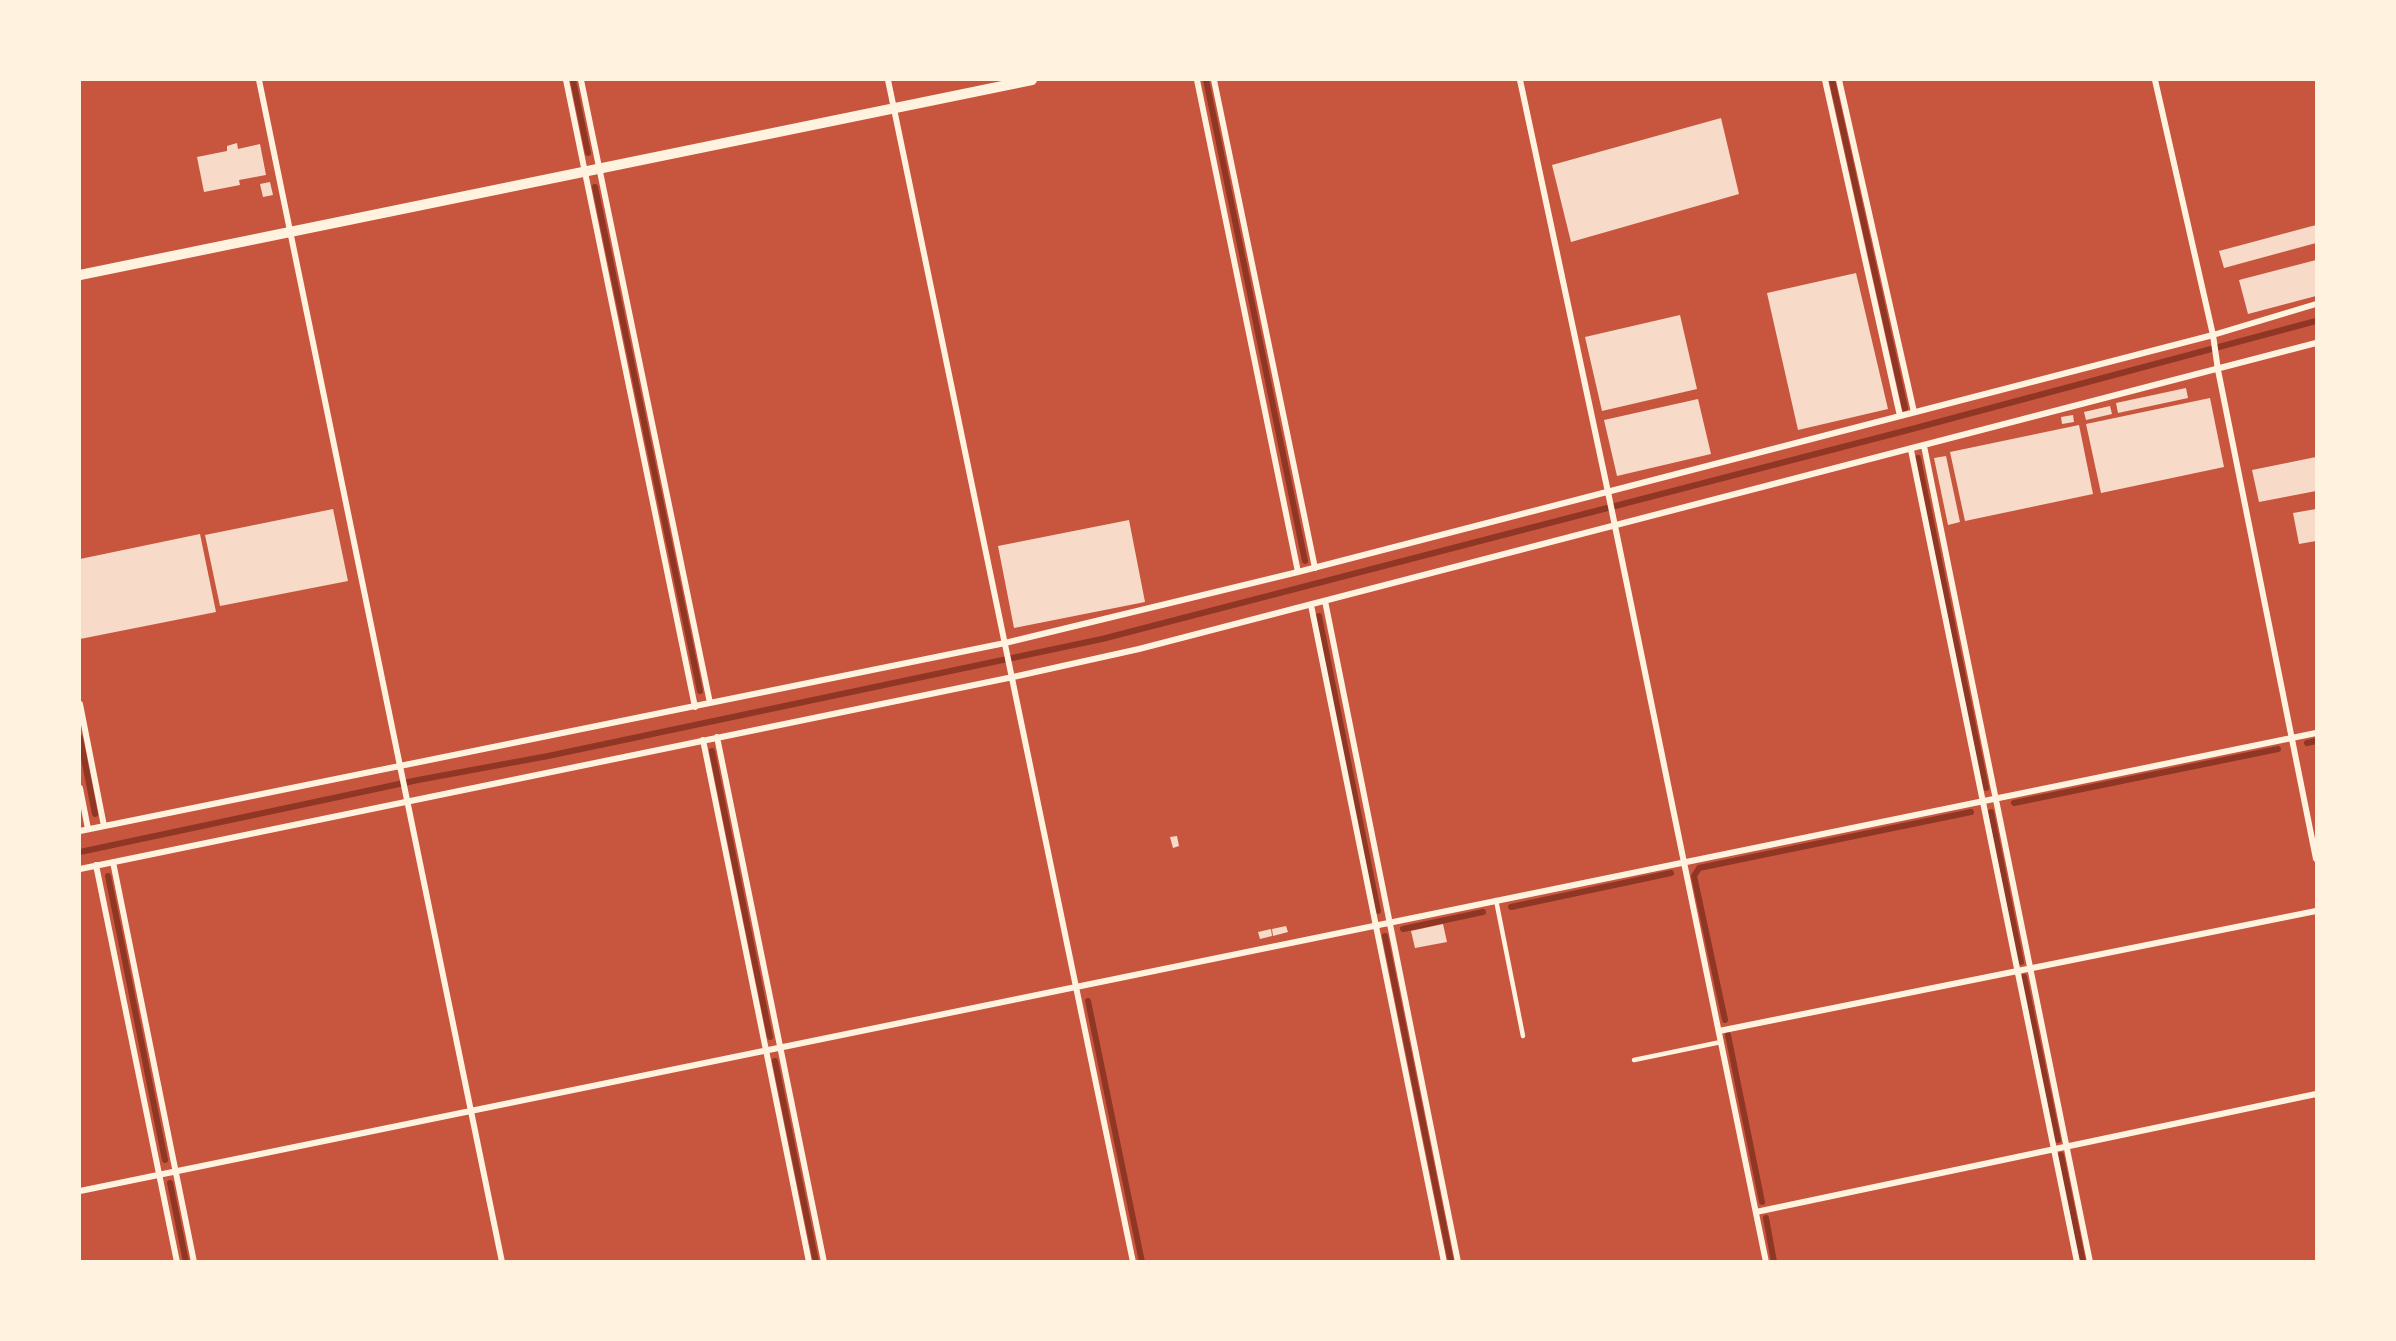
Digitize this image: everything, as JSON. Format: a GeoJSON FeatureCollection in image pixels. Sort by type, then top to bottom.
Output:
{"type":"FeatureCollection","features":[{"type":"Feature","properties":{"kind":"street"},"geometry":{"type":"LineString","coordinates":[[259,80],[502,1262]]}},
{"type":"Feature","properties":{"kind":"street"},"geometry":{"type":"LineString","coordinates":[[566,80],[695,707]]}},
{"type":"Feature","properties":{"kind":"street"},"geometry":{"type":"LineString","coordinates":[[581,80],[710,704]]}},
{"type":"Feature","properties":{"kind":"street"},"geometry":{"type":"LineString","coordinates":[[888,80],[1133,1262]]}},
{"type":"Feature","properties":{"kind":"street"},"geometry":{"type":"LineString","coordinates":[[80,275],[1032,80]]}},
{"type":"Feature","properties":{"kind":"street"},"geometry":{"type":"LineString","coordinates":[[1197,80],[1298,572]]}},
{"type":"Feature","properties":{"kind":"street"},"geometry":{"type":"LineString","coordinates":[[1214,80],[1315,568]]}},
{"type":"Feature","properties":{"kind":"street"},"geometry":{"type":"LineString","coordinates":[[1520,80],[1609,495],[1766,1262]]}},
{"type":"Feature","properties":{"kind":"street"},"geometry":{"type":"LineString","coordinates":[[1825,80],[1900,416]]}},
{"type":"Feature","properties":{"kind":"street"},"geometry":{"type":"LineString","coordinates":[[1839,80],[1914,412]]}},
{"type":"Feature","properties":{"kind":"street"},"geometry":{"type":"LineString","coordinates":[[2155,80],[2213,337],[2316,859]]}},
{"type":"Feature","properties":{"kind":"street"},"geometry":{"type":"LineString","coordinates":[[80,831],[401,770],[695,707],[1006,646],[1609,495],[1914,412],[2213,337],[2316,304]]}},
{"type":"Feature","properties":{"kind":"street"},"geometry":{"type":"LineString","coordinates":[[80,869],[406,798],[703,740],[1012,673],[1139,649],[1614,523],[1911,450],[2316,343]]}},
{"type":"Feature","properties":{"kind":"street"},"geometry":{"type":"LineString","coordinates":[[1924,446],[2090,1262]]}},
{"type":"Feature","properties":{"kind":"street"},"geometry":{"type":"LineString","coordinates":[[1911,450],[2077,1262]]}},
{"type":"Feature","properties":{"kind":"street"},"geometry":{"type":"LineString","coordinates":[[1325,601],[1458,1262]]}},
{"type":"Feature","properties":{"kind":"street"},"geometry":{"type":"LineString","coordinates":[[1311,605],[1444,1262]]}},
{"type":"Feature","properties":{"kind":"street"},"geometry":{"type":"LineString","coordinates":[[80,704],[104,826]]}},
{"type":"Feature","properties":{"kind":"street"},"geometry":{"type":"LineString","coordinates":[[80,1191],[2316,733]]}},
{"type":"Feature","properties":{"kind":"street"},"geometry":{"type":"LineString","coordinates":[[717,737],[824,1262]]}},
{"type":"Feature","properties":{"kind":"street"},"geometry":{"type":"LineString","coordinates":[[703,740],[809,1262]]}},
{"type":"Feature","properties":{"kind":"street"},"geometry":{"type":"LineString","coordinates":[[80,788],[88,830]]}},
{"type":"Feature","properties":{"kind":"street"},"geometry":{"type":"LineString","coordinates":[[113,862],[194,1262]]}},
{"type":"Feature","properties":{"kind":"street"},"geometry":{"type":"LineString","coordinates":[[96,865],[177,1262]]}},
{"type":"Feature","properties":{"kind":"street"},"geometry":{"type":"LineString","coordinates":[[1719,1031],[2316,911]]}},
{"type":"Feature","properties":{"kind":"street"},"geometry":{"type":"LineString","coordinates":[[1756,1212],[2316,1094]]}},
{"type":"Feature","properties":{"kind":"lane"},"geometry":{"type":"LineString","coordinates":[[1496,900],[1523,1036]]}},
{"type":"Feature","properties":{"kind":"lane"},"geometry":{"type":"LineString","coordinates":[[1634,1060],[1721,1042]]}},
{"type":"Feature","properties":{"kind":"building"},"geometry":{"type":"Polygon","coordinates":[[[1721,118],[1739,194],[1571,242],[1552,165],[1721,118]]]}},
{"type":"Feature","properties":{"kind":"building"},"geometry":{"type":"Polygon","coordinates":[[[237,143],[238,149],[260,144],[266,175],[239,180],[240,185],[204,192],[197,157],[227,151],[227,146],[237,143]]]}},
{"type":"Feature","properties":{"kind":"building"},"geometry":{"type":"Polygon","coordinates":[[[270,182],[273,195],[263,197],[260,184],[270,182]]]}},
{"type":"Feature","properties":{"kind":"building"},"geometry":{"type":"Polygon","coordinates":[[[2316,225],[2316,243],[2224,268],[2219,251],[2316,225]]]}},
{"type":"Feature","properties":{"kind":"building"},"geometry":{"type":"Polygon","coordinates":[[[2316,260],[2316,296],[2248,314],[2239,280],[2316,260]]]}},
{"type":"Feature","properties":{"kind":"building"},"geometry":{"type":"Polygon","coordinates":[[[1856,273],[1888,409],[1798,430],[1767,293],[1856,273]]]}},
{"type":"Feature","properties":{"kind":"building"},"geometry":{"type":"Polygon","coordinates":[[[1680,315],[1697,389],[1602,411],[1585,337],[1680,315]]]}},
{"type":"Feature","properties":{"kind":"building"},"geometry":{"type":"Polygon","coordinates":[[[2186,388],[2188,398],[2118,413],[2116,403],[2186,388]]]}},
{"type":"Feature","properties":{"kind":"building"},"geometry":{"type":"Polygon","coordinates":[[[2210,398],[2224,467],[2101,493],[2086,424],[2210,398]]]}},
{"type":"Feature","properties":{"kind":"building"},"geometry":{"type":"Polygon","coordinates":[[[1698,399],[1711,454],[1617,476],[1604,420],[1698,399]]]}},
{"type":"Feature","properties":{"kind":"building"},"geometry":{"type":"Polygon","coordinates":[[[2110,406],[2112,414],[2086,420],[2084,412],[2110,406]]]}},
{"type":"Feature","properties":{"kind":"building"},"geometry":{"type":"Polygon","coordinates":[[[2073,415],[2074,422],[2062,424],[2061,417],[2073,415]]]}},
{"type":"Feature","properties":{"kind":"building"},"geometry":{"type":"Polygon","coordinates":[[[2079,425],[2093,494],[1965,521],[1950,452],[2079,425]]]}},
{"type":"Feature","properties":{"kind":"building"},"geometry":{"type":"Polygon","coordinates":[[[1946,456],[1960,522],[1948,525],[1934,458],[1946,456]]]}},
{"type":"Feature","properties":{"kind":"building"},"geometry":{"type":"Polygon","coordinates":[[[2316,457],[2316,491],[2259,502],[2252,470],[2316,457]]]}},
{"type":"Feature","properties":{"kind":"building"},"geometry":{"type":"Polygon","coordinates":[[[333,509],[348,581],[220,606],[205,535],[333,509]]]}},
{"type":"Feature","properties":{"kind":"building"},"geometry":{"type":"Polygon","coordinates":[[[2316,509],[2316,541],[2299,544],[2293,513],[2316,509]]]}},
{"type":"Feature","properties":{"kind":"building"},"geometry":{"type":"Polygon","coordinates":[[[1129,520],[1145,602],[1014,628],[998,546],[1129,520]]]}},
{"type":"Feature","properties":{"kind":"building"},"geometry":{"type":"Polygon","coordinates":[[[200,534],[216,612],[80,639],[80,559],[200,534]]]}},
{"type":"Feature","properties":{"kind":"building"},"geometry":{"type":"Polygon","coordinates":[[[1177,836],[1179,846],[1173,848],[1170,837],[1177,836]]]}},
{"type":"Feature","properties":{"kind":"building"},"geometry":{"type":"Polygon","coordinates":[[[1443,924],[1447,942],[1415,948],[1411,931],[1443,924]]]}},
{"type":"Feature","properties":{"kind":"building"},"geometry":{"type":"Polygon","coordinates":[[[1286,926],[1288,932],[1273,936],[1272,929],[1286,926]]]}},
{"type":"Feature","properties":{"kind":"building"},"geometry":{"type":"Polygon","coordinates":[[[1271,929],[1272,936],[1260,939],[1258,932],[1271,929]]]}},
{"type":"Feature","properties":{"kind":"waterway"},"geometry":{"type":"LineString","coordinates":[[573,80],[588,153]]}},
{"type":"Feature","properties":{"kind":"waterway"},"geometry":{"type":"LineString","coordinates":[[1206,80],[1305,561]]}},
{"type":"Feature","properties":{"kind":"waterway"},"geometry":{"type":"LineString","coordinates":[[1832,80],[1905,408]]}},
{"type":"Feature","properties":{"kind":"waterway"},"geometry":{"type":"LineString","coordinates":[[595,187],[700,691]]}},
{"type":"Feature","properties":{"kind":"waterway"},"geometry":{"type":"LineString","coordinates":[[80,852],[1102,639],[1912,429],[2316,321]]}},
{"type":"Feature","properties":{"kind":"waterway"},"geometry":{"type":"LineString","coordinates":[[1918,458],[1986,788]]}},
{"type":"Feature","properties":{"kind":"waterway"},"geometry":{"type":"LineString","coordinates":[[1319,616],[1378,911]]}},
{"type":"Feature","properties":{"kind":"waterway"},"geometry":{"type":"LineString","coordinates":[[80,738],[95,814]]}},
{"type":"Feature","properties":{"kind":"waterway"},"geometry":{"type":"LineString","coordinates":[[2307,743],[2316,741]]}},
{"type":"Feature","properties":{"kind":"waterway"},"geometry":{"type":"LineString","coordinates":[[2014,803],[2278,749]]}},
{"type":"Feature","properties":{"kind":"waterway"},"geometry":{"type":"LineString","coordinates":[[712,751],[770,1037]]}},
{"type":"Feature","properties":{"kind":"waterway"},"geometry":{"type":"LineString","coordinates":[[1725,1020],[1694,876],[1699,868],[1971,812]]}},
{"type":"Feature","properties":{"kind":"waterway"},"geometry":{"type":"LineString","coordinates":[[1991,812],[2021,962]]}},
{"type":"Feature","properties":{"kind":"waterway"},"geometry":{"type":"LineString","coordinates":[[1511,907],[1671,873]]}},
{"type":"Feature","properties":{"kind":"waterway"},"geometry":{"type":"LineString","coordinates":[[108,876],[165,1160]]}},
{"type":"Feature","properties":{"kind":"waterway"},"geometry":{"type":"LineString","coordinates":[[1403,929],[1483,912]]}},
{"type":"Feature","properties":{"kind":"waterway"},"geometry":{"type":"LineString","coordinates":[[1385,936],[1451,1262]]}},
{"type":"Feature","properties":{"kind":"waterway"},"geometry":{"type":"LineString","coordinates":[[2024,977],[2058,1140]]}},
{"type":"Feature","properties":{"kind":"waterway"},"geometry":{"type":"LineString","coordinates":[[1088,1001],[1142,1262]]}},
{"type":"Feature","properties":{"kind":"waterway"},"geometry":{"type":"LineString","coordinates":[[1728,1035],[1762,1202]]}},
{"type":"Feature","properties":{"kind":"waterway"},"geometry":{"type":"LineString","coordinates":[[775,1061],[816,1262]]}},
{"type":"Feature","properties":{"kind":"waterway"},"geometry":{"type":"LineString","coordinates":[[2061,1155],[2083,1262]]}},
{"type":"Feature","properties":{"kind":"waterway"},"geometry":{"type":"LineString","coordinates":[[170,1183],[186,1262]]}},
{"type":"Feature","properties":{"kind":"waterway"},"geometry":{"type":"LineString","coordinates":[[1766,1218],[1774,1262]]}}]}
